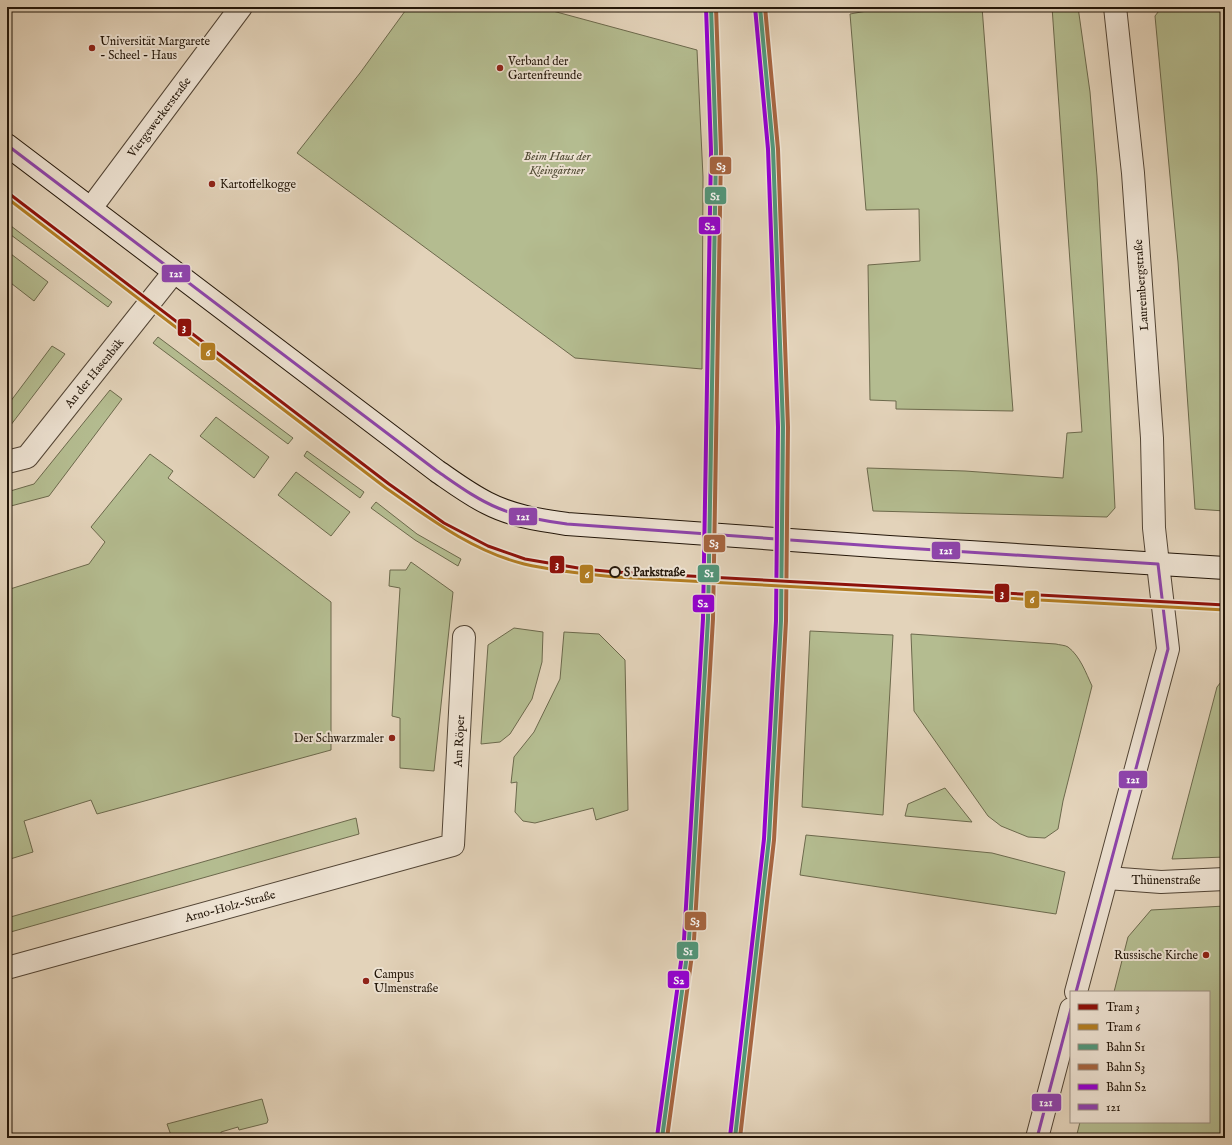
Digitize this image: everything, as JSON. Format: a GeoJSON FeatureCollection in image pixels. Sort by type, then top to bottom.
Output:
{"type":"FeatureCollection","features":[{"type":"Feature","properties":{"kind":"street","name":"Viergewerkerstraße"},"geometry":{"type":"LineString","coordinates":[[91,208],[241,7]]}},
{"type":"Feature","properties":{"kind":"street","name":"Laurembergstraße"},"geometry":{"type":"LineString","coordinates":[[1076,991],[1168,649],[1154,528],[1152,438],[1134,173],[1115,7]]}},
{"type":"Feature","properties":{"kind":"street"},"geometry":{"type":"LineString","coordinates":[[7,145],[437,471],[488,503],[508,512],[534,520],[567,524],[889,548],[1225,568]]}},
{"type":"Feature","properties":{"kind":"street","name":"An der Hasenbäk"},"geometry":{"type":"LineString","coordinates":[[7,462],[27,457],[174,272]]}},
{"type":"Feature","properties":{"kind":"street","name":"Am Röper"},"geometry":{"type":"LineString","coordinates":[[453,845],[464,637]]}},
{"type":"Feature","properties":{"kind":"street","name":"Arno-Holz-Straße"},"geometry":{"type":"LineString","coordinates":[[7,968],[453,845]]}},
{"type":"Feature","properties":{"kind":"street","name":"Thünenstraße"},"geometry":{"type":"LineString","coordinates":[[1107,878],[1161,882],[1225,879]]}},
{"type":"Feature","properties":{"kind":"street"},"geometry":{"type":"LineString","coordinates":[[1037,1138],[1070,1013]]}},
{"type":"Feature","properties":{"kind":"green space","name":"Beim Haus der Kleingärtner"},"geometry":{"type":"Polygon","coordinates":[[[408,7],[538,7],[697,50],[703,177],[702,369],[575,358],[297,153],[360,73],[408,7]]]}},
{"type":"Feature","properties":{"kind":"green space"},"geometry":{"type":"Polygon","coordinates":[[[889,7],[982,7],[1013,411],[896,409],[896,401],[870,400],[868,265],[920,261],[919,209],[866,210],[850,14],[889,7]]]}},
{"type":"Feature","properties":{"kind":"green space"},"geometry":{"type":"Polygon","coordinates":[[[1052,7],[1078,7],[1090,92],[1097,176],[1115,508],[1107,517],[873,511],[867,468],[965,471],[1063,478],[1067,433],[1082,432],[1052,7]]]}},
{"type":"Feature","properties":{"kind":"green space"},"geometry":{"type":"Polygon","coordinates":[[[1162,7],[1204,7],[1225,13],[1225,511],[1195,509],[1178,262],[1155,16],[1162,7]]]}},
{"type":"Feature","properties":{"kind":"green space"},"geometry":{"type":"Polygon","coordinates":[[[7,223],[112,302],[108,307],[7,232],[7,223]]]}},
{"type":"Feature","properties":{"kind":"green space"},"geometry":{"type":"Polygon","coordinates":[[[7,251],[48,282],[34,301],[7,280],[7,251]]]}},
{"type":"Feature","properties":{"kind":"green space"},"geometry":{"type":"Polygon","coordinates":[[[158,337],[293,438],[288,444],[153,343],[158,337]]]}},
{"type":"Feature","properties":{"kind":"green space"},"geometry":{"type":"Polygon","coordinates":[[[52,346],[65,354],[7,430],[7,406],[52,346]]]}},
{"type":"Feature","properties":{"kind":"green space"},"geometry":{"type":"Polygon","coordinates":[[[110,390],[122,399],[49,496],[7,507],[7,492],[34,484],[110,390]]]}},
{"type":"Feature","properties":{"kind":"green space"},"geometry":{"type":"Polygon","coordinates":[[[216,417],[269,457],[254,478],[200,436],[216,417]]]}},
{"type":"Feature","properties":{"kind":"green space"},"geometry":{"type":"Polygon","coordinates":[[[307,451],[364,492],[360,498],[304,456],[307,451]]]}},
{"type":"Feature","properties":{"kind":"green space"},"geometry":{"type":"Polygon","coordinates":[[[150,454],[173,471],[168,478],[331,602],[331,750],[97,814],[91,800],[24,821],[33,852],[7,860],[7,590],[89,564],[105,542],[91,527],[150,454]]]}},
{"type":"Feature","properties":{"kind":"green space"},"geometry":{"type":"Polygon","coordinates":[[[296,472],[350,512],[331,536],[278,495],[296,472]]]}},
{"type":"Feature","properties":{"kind":"green space"},"geometry":{"type":"Polygon","coordinates":[[[376,502],[417,534],[461,559],[458,566],[415,540],[371,508],[376,502]]]}},
{"type":"Feature","properties":{"kind":"green space"},"geometry":{"type":"Polygon","coordinates":[[[411,562],[453,592],[434,771],[400,768],[400,718],[392,716],[400,588],[389,586],[390,570],[406,570],[411,562]]]}},
{"type":"Feature","properties":{"kind":"green space"},"geometry":{"type":"Polygon","coordinates":[[[514,628],[543,632],[542,662],[532,699],[510,734],[500,742],[481,744],[488,645],[514,628]]]}},
{"type":"Feature","properties":{"kind":"green space"},"geometry":{"type":"Polygon","coordinates":[[[810,631],[893,635],[883,815],[802,807],[810,631]]]}},
{"type":"Feature","properties":{"kind":"green space"},"geometry":{"type":"Polygon","coordinates":[[[564,632],[599,634],[625,660],[628,810],[596,820],[593,808],[535,823],[523,821],[515,812],[517,782],[511,783],[514,757],[534,732],[560,679],[564,632]]]}},
{"type":"Feature","properties":{"kind":"green space"},"geometry":{"type":"Polygon","coordinates":[[[911,634],[1056,644],[1068,647],[1076,655],[1092,686],[1063,801],[1058,829],[1045,838],[1028,837],[1001,826],[988,816],[914,711],[911,634]]]}},
{"type":"Feature","properties":{"kind":"green space"},"geometry":{"type":"Polygon","coordinates":[[[1225,677],[1225,857],[1172,859],[1217,687],[1225,677]]]}},
{"type":"Feature","properties":{"kind":"green space"},"geometry":{"type":"Polygon","coordinates":[[[945,788],[972,822],[905,816],[908,804],[945,788]]]}},
{"type":"Feature","properties":{"kind":"green space"},"geometry":{"type":"Polygon","coordinates":[[[356,818],[359,834],[7,933],[7,918],[356,818]]]}},
{"type":"Feature","properties":{"kind":"green space"},"geometry":{"type":"Polygon","coordinates":[[[806,835],[992,853],[1065,872],[1056,914],[800,875],[806,835]]]}},
{"type":"Feature","properties":{"kind":"green space"},"geometry":{"type":"Polygon","coordinates":[[[1225,906],[1225,1138],[1076,1138],[1080,1123],[1210,1123],[1210,991],[1114,991],[1128,937],[1151,910],[1225,906]]]}},
{"type":"Feature","properties":{"kind":"green space"},"geometry":{"type":"Polygon","coordinates":[[[262,1099],[268,1120],[267,1123],[239,1130],[238,1127],[221,1132],[221,1135],[211,1138],[172,1138],[167,1124],[262,1099]]]}},
{"type":"Feature","properties":{"kind":"tram line","name":"3"},"geometry":{"type":"LineString","coordinates":[[7,192],[389,484],[444,523],[488,546],[525,559],[584,569],[615,572],[1225,605]]}},
{"type":"Feature","properties":{"kind":"tram line","name":"6"},"geometry":{"type":"LineString","coordinates":[[7,198],[386,488],[435,522],[469,542],[505,558],[547,569],[615,577],[1225,610]]}},
{"type":"Feature","properties":{"kind":"rail line","name":"S2"},"geometry":{"type":"LineString","coordinates":[[657,1137],[684,940],[703,619],[711,151],[706,7]]}},
{"type":"Feature","properties":{"kind":"rail line","name":"S1"},"geometry":{"type":"LineString","coordinates":[[662,1138],[689,940],[708,619],[716,151],[711,7]]}},
{"type":"Feature","properties":{"kind":"rail line","name":"S3"},"geometry":{"type":"LineString","coordinates":[[667,1138],[694,940],[713,619],[721,151],[716,7]]}},
{"type":"Feature","properties":{"kind":"rail line","name":"S2"},"geometry":{"type":"LineString","coordinates":[[730,1137],[764,839],[776,621],[778,427],[768,149],[755,7]]}},
{"type":"Feature","properties":{"kind":"rail line","name":"S1"},"geometry":{"type":"LineString","coordinates":[[735,1138],[769,839],[781,621],[783,427],[773,149],[760,7]]}},
{"type":"Feature","properties":{"kind":"rail line","name":"S3"},"geometry":{"type":"LineString","coordinates":[[740,1138],[774,840],[786,621],[788,427],[778,149],[765,7]]}},
{"type":"Feature","properties":{"kind":"transit line","name":"121"},"geometry":{"type":"LineString","coordinates":[[7,145],[437,471],[474,496],[506,511],[549,522],[567,524],[889,547],[1158,564]]}},
{"type":"Feature","properties":{"kind":"transit line","name":"121"},"geometry":{"type":"LineString","coordinates":[[1076,991],[1168,649],[1158,564]]}},
{"type":"Feature","properties":{"kind":"transit line","name":"121"},"geometry":{"type":"LineString","coordinates":[[1037,1138],[1070,1013]]}},
{"type":"Feature","properties":{"kind":"place","name":"Universität Margarete - Scheel - Haus"},"geometry":{"type":"Point","coordinates":[92,48]}},
{"type":"Feature","properties":{"kind":"place","name":"Verband der Gartenfreunde"},"geometry":{"type":"Point","coordinates":[500,68]}},
{"type":"Feature","properties":{"kind":"place","name":"Kartoffelkogge"},"geometry":{"type":"Point","coordinates":[212,184]}},
{"type":"Feature","properties":{"kind":"place","name":"S Parkstraße"},"geometry":{"type":"Point","coordinates":[615,572]}},
{"type":"Feature","properties":{"kind":"place","name":"Der Schwarzmaler"},"geometry":{"type":"Point","coordinates":[392,738]}},
{"type":"Feature","properties":{"kind":"place","name":"Russische Kirche"},"geometry":{"type":"Point","coordinates":[1206,955]}},
{"type":"Feature","properties":{"kind":"place","name":"Campus Ulmenstraße"},"geometry":{"type":"Point","coordinates":[366,981]}}]}
